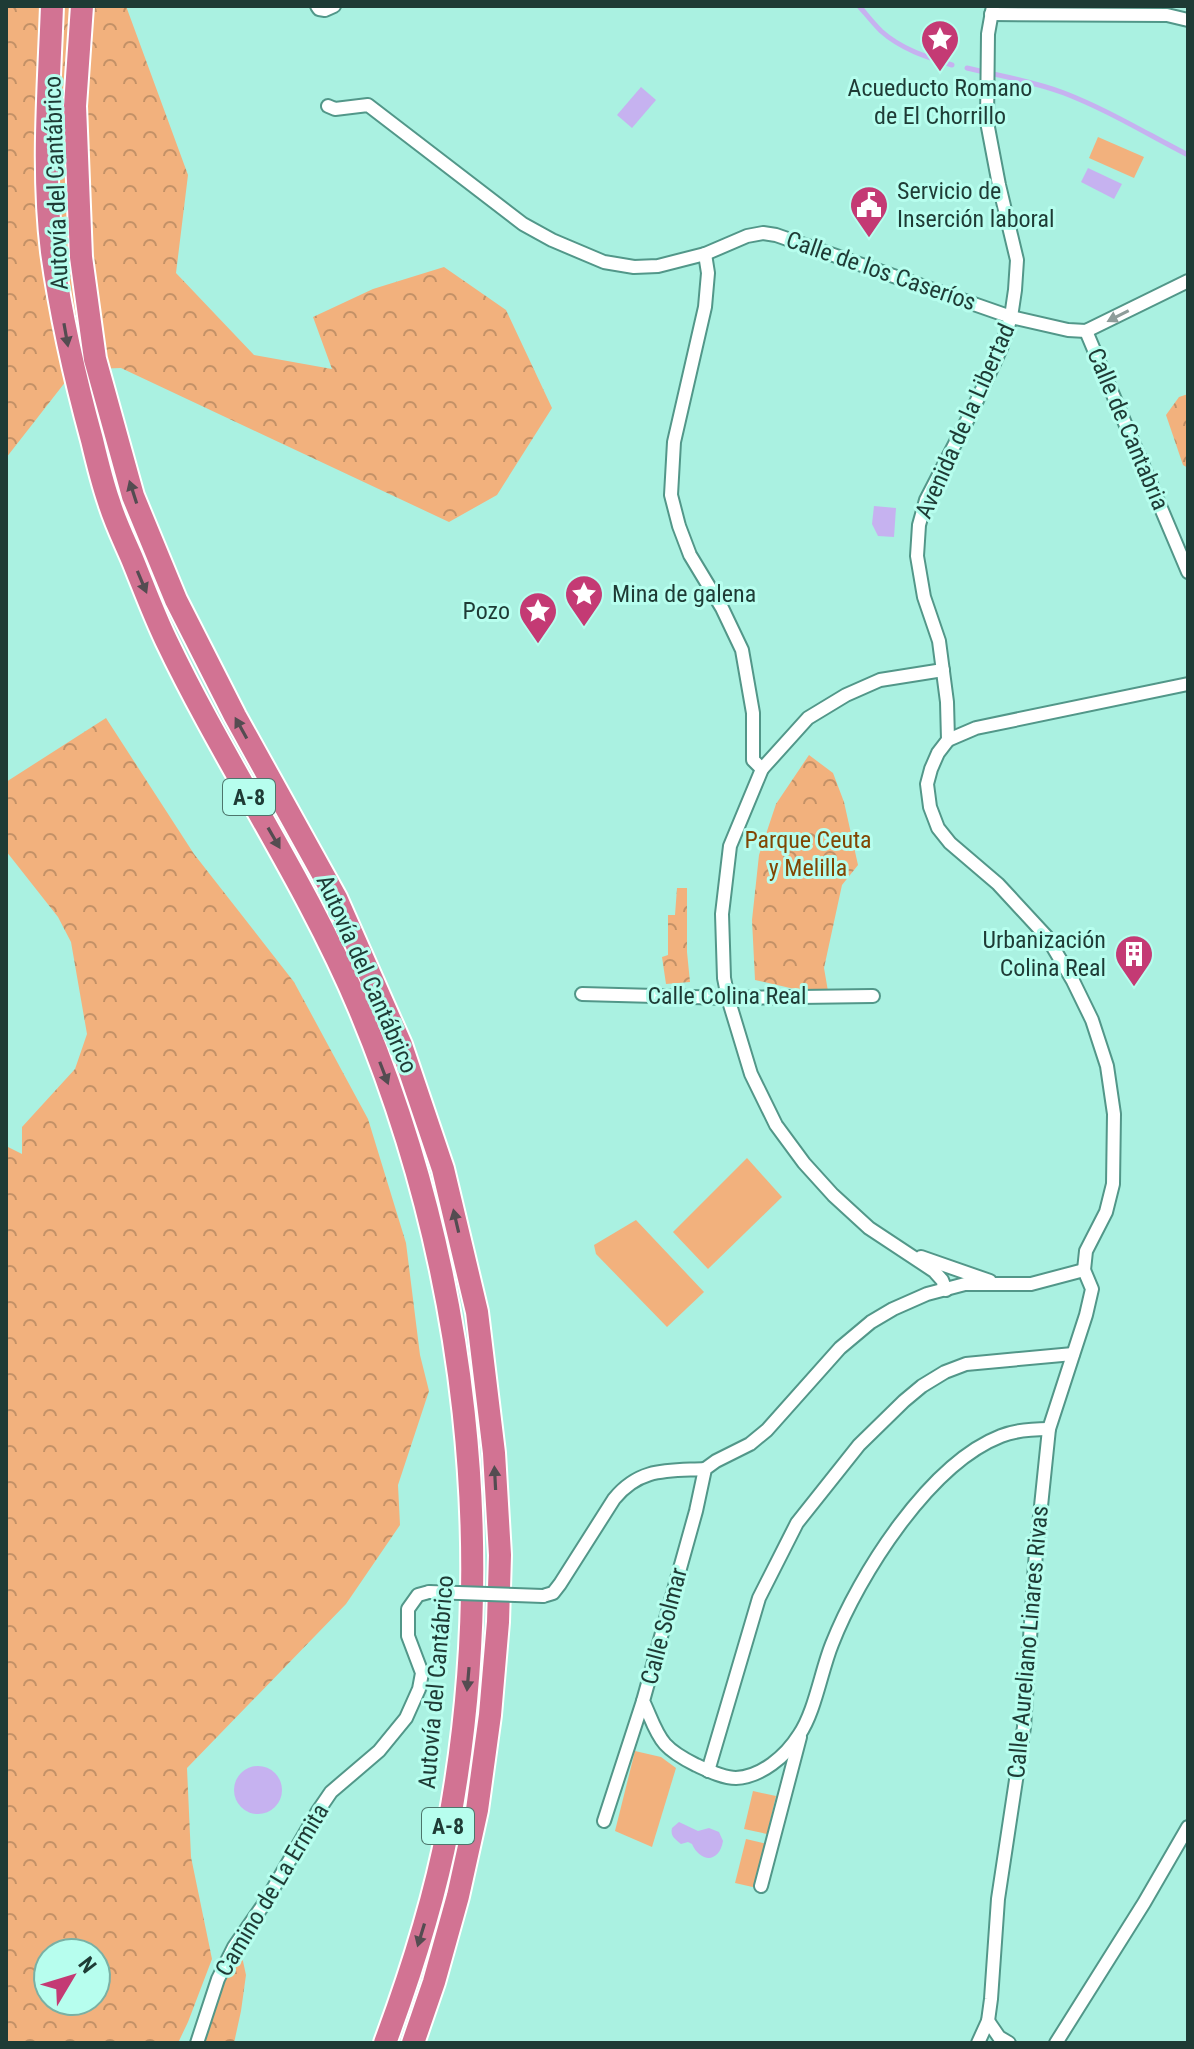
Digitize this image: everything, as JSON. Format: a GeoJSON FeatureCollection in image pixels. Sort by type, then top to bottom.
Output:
{"type":"FeatureCollection","features":[{"type":"Feature","properties":{"kind":"highway","name":"Autovía del Cantábrico"},"geometry":{"type":"LineString","coordinates":[[52,6],[46,142],[52,249],[71,362],[109,502],[165,638],[228,761],[299,881],[359,1008],[419,1177],[451,1315],[469,1455],[473,1620],[447,1831],[427,1916],[385,2043]]}},
{"type":"Feature","properties":{"kind":"highway","name":"Autovía del Cantábrico"},"geometry":{"type":"LineString","coordinates":[[82,6],[75,106],[81,257],[95,359],[133,496],[176,600],[235,716],[336,898],[401,1045],[443,1169],[477,1312],[494,1453],[500,1555],[490,1715],[477,1810],[458,1896],[413,2043]]}},
{"type":"Feature","properties":{"kind":"street"},"geometry":{"type":"LineString","coordinates":[[317,6],[325,10],[334,6]]}},
{"type":"Feature","properties":{"kind":"street"},"geometry":{"type":"LineString","coordinates":[[992,10],[1167,15],[1188,20]]}},
{"type":"Feature","properties":{"kind":"street","name":"Avenida de la Libertad"},"geometry":{"type":"LineString","coordinates":[[992,10],[988,34],[987,122],[1017,260],[1011,317],[1002,346],[926,500],[919,525],[917,556],[924,597],[939,641],[947,702],[948,740],[938,753],[927,784],[930,807],[938,828],[950,843],[998,884],[1047,937],[1092,1020],[1107,1066],[1114,1114],[1113,1184],[1106,1212],[1086,1251],[1084,1270]]}},
{"type":"Feature","properties":{"kind":"street","name":"Calle de los Caseríos"},"geometry":{"type":"LineString","coordinates":[[328,106],[335,109],[368,105],[523,224],[604,262],[634,267],[658,266],[705,254],[747,236],[763,233],[1011,317],[1086,331]]}},
{"type":"Feature","properties":{"kind":"street"},"geometry":{"type":"LineString","coordinates":[[705,254],[708,273],[705,307],[674,442],[671,495],[690,555],[722,608],[742,650],[753,713],[753,760],[762,769]]}},
{"type":"Feature","properties":{"kind":"street"},"geometry":{"type":"LineString","coordinates":[[1086,331],[1188,281]]}},
{"type":"Feature","properties":{"kind":"street","name":"Calle de Cantabria"},"geometry":{"type":"LineString","coordinates":[[1086,331],[1188,572]]}},
{"type":"Feature","properties":{"kind":"street"},"geometry":{"type":"LineString","coordinates":[[943,670],[880,680],[846,695],[808,718],[762,769],[730,846],[722,914],[724,978],[728,998],[751,1074],[776,1125],[833,1195],[869,1228],[934,1271],[946,1290]]}},
{"type":"Feature","properties":{"kind":"street"},"geometry":{"type":"LineString","coordinates":[[948,740],[976,728],[1188,684]]}},
{"type":"Feature","properties":{"kind":"street","name":"Calle Colina Real"},"geometry":{"type":"LineString","coordinates":[[582,994],[728,998],[873,996]]}},
{"type":"Feature","properties":{"kind":"street"},"geometry":{"type":"LineString","coordinates":[[906,1252],[997,1284]]}},
{"type":"Feature","properties":{"kind":"street"},"geometry":{"type":"LineString","coordinates":[[705,1469],[750,1444],[767,1430],[840,1348],[871,1322],[893,1309],[927,1294],[965,1284],[1031,1284],[1084,1270]]}},
{"type":"Feature","properties":{"kind":"street","name":"Calle Aureliano Linares Rivas"},"geometry":{"type":"LineString","coordinates":[[978,2043],[988,2021],[998,1899],[1024,1727],[1035,1564],[1049,1429],[1092,1289],[1084,1270]]}},
{"type":"Feature","properties":{"kind":"street"},"geometry":{"type":"LineString","coordinates":[[708,1771],[759,1598],[797,1523],[859,1445],[904,1401],[945,1372],[966,1364],[1073,1354]]}},
{"type":"Feature","properties":{"kind":"street","name":"Calle Solmar"},"geometry":{"type":"LineString","coordinates":[[705,1469],[643,1701],[666,1744],[708,1771],[735,1778],[758,1773],[782,1756],[800,1734],[842,1620],[875,1559],[946,1472],[967,1455],[1000,1437],[1023,1430],[1049,1429]]}},
{"type":"Feature","properties":{"kind":"street","name":"Camino de La Ermita"},"geometry":{"type":"LineString","coordinates":[[197,2043],[218,1979],[234,1947],[266,1901],[318,1811],[331,1792],[379,1751],[406,1718],[419,1689],[422,1673],[408,1636],[408,1609],[418,1595],[429,1592],[543,1596],[553,1593],[623,1488],[657,1471],[705,1469]]}},
{"type":"Feature","properties":{"kind":"street"},"geometry":{"type":"LineString","coordinates":[[604,1821],[643,1701]]}},
{"type":"Feature","properties":{"kind":"street"},"geometry":{"type":"LineString","coordinates":[[761,1886],[800,1734]]}},
{"type":"Feature","properties":{"kind":"street"},"geometry":{"type":"LineString","coordinates":[[1056,2043],[1188,1827]]}},
{"type":"Feature","properties":{"kind":"street"},"geometry":{"type":"LineString","coordinates":[[988,2021],[999,2037],[1009,2043]]}},
{"type":"Feature","properties":{"kind":"green space"},"geometry":{"type":"Polygon","coordinates":[[[6,6],[126,6],[188,175],[176,273],[254,355],[332,369],[313,317],[373,289],[444,267],[506,310],[552,408],[497,495],[449,522],[121,368],[93,369],[70,376],[6,458],[6,6]]]}},
{"type":"Feature","properties":{"kind":"green space"},"geometry":{"type":"Polygon","coordinates":[[[1098,137],[1144,157],[1134,178],[1089,158],[1098,137]]]}},
{"type":"Feature","properties":{"kind":"green space"},"geometry":{"type":"Polygon","coordinates":[[[1188,394],[1188,468],[1183,465],[1166,415],[1179,397],[1188,394]]]}},
{"type":"Feature","properties":{"kind":"green space"},"geometry":{"type":"Polygon","coordinates":[[[106,718],[194,854],[294,982],[368,1119],[406,1243],[420,1355],[429,1391],[398,1485],[400,1525],[346,1604],[187,1768],[191,1857],[212,1959],[178,2043],[6,2043],[6,1146],[22,1154],[22,1127],[75,1069],[87,1034],[71,942],[58,917],[6,851],[6,782],[106,718]]]}},
{"type":"Feature","properties":{"kind":"green space","name":"Parque Ceuta y Melilla"},"geometry":{"type":"Polygon","coordinates":[[[809,755],[833,773],[844,802],[858,865],[842,885],[824,968],[829,997],[755,980],[752,920],[759,855],[776,804],[809,755]]]}},
{"type":"Feature","properties":{"kind":"green space"},"geometry":{"type":"Polygon","coordinates":[[[677,888],[687,888],[690,982],[666,984],[662,957],[668,955],[668,915],[675,915],[677,888]]]}},
{"type":"Feature","properties":{"kind":"green space"},"geometry":{"type":"Polygon","coordinates":[[[747,1158],[782,1197],[708,1269],[673,1232],[747,1158]]]}},
{"type":"Feature","properties":{"kind":"green space"},"geometry":{"type":"Polygon","coordinates":[[[636,1220],[704,1292],[667,1327],[596,1254],[594,1245],[636,1220]]]}},
{"type":"Feature","properties":{"kind":"green space"},"geometry":{"type":"Polygon","coordinates":[[[635,1751],[661,1757],[676,1768],[652,1847],[615,1831],[635,1751]]]}},
{"type":"Feature","properties":{"kind":"green space"},"geometry":{"type":"Polygon","coordinates":[[[753,1791],[776,1796],[767,1834],[744,1829],[753,1791]]]}},
{"type":"Feature","properties":{"kind":"green space"},"geometry":{"type":"Polygon","coordinates":[[[746,1839],[767,1844],[757,1888],[735,1883],[746,1839]]]}},
{"type":"Feature","properties":{"kind":"green space"},"geometry":{"type":"Polygon","coordinates":[[[241,1952],[246,1975],[234,2043],[201,2043],[222,1984],[241,1952]]]}},
{"type":"Feature","properties":{"kind":"shaded area"},"geometry":{"type":"Polygon","coordinates":[[[641,87],[656,100],[632,128],[617,115],[641,87]]]}},
{"type":"Feature","properties":{"kind":"shaded area"},"geometry":{"type":"Polygon","coordinates":[[[1088,168],[1122,184],[1114,199],[1081,182],[1088,168]]]}},
{"type":"Feature","properties":{"kind":"shaded area"},"geometry":{"type":"Polygon","coordinates":[[[874,506],[896,508],[894,537],[878,536],[872,524],[874,506]]]}},
{"type":"Feature","properties":{"kind":"shaded area"},"geometry":{"type":"Polygon","coordinates":[[[258,1766],[275,1773],[282,1790],[275,1807],[258,1814],[241,1807],[234,1790],[241,1773],[258,1766]]]}},
{"type":"Feature","properties":{"kind":"shaded area"},"geometry":{"type":"Polygon","coordinates":[[[679,1822],[698,1831],[709,1828],[719,1832],[723,1841],[718,1854],[704,1857],[692,1844],[681,1844],[672,1831],[679,1822]]]}},
{"type":"Feature","properties":{"kind":"waterway"},"geometry":{"type":"LineString","coordinates":[[859,6],[881,31],[897,43],[952,65]]}},
{"type":"Feature","properties":{"kind":"waterway"},"geometry":{"type":"LineString","coordinates":[[967,68],[1064,93],[1188,155]]}},
{"type":"Feature","properties":{"kind":"place","name":"Acueducto Romano de El Chorrillo"},"geometry":{"type":"Point","coordinates":[940,73]}},
{"type":"Feature","properties":{"kind":"place","name":"Servicio de Inserción laboral"},"geometry":{"type":"Point","coordinates":[869,239]}},
{"type":"Feature","properties":{"kind":"place","name":"Mina de galena"},"geometry":{"type":"Point","coordinates":[584,628]}},
{"type":"Feature","properties":{"kind":"place","name":"Pozo"},"geometry":{"type":"Point","coordinates":[538,645]}},
{"type":"Feature","properties":{"kind":"place","name":"Urbanización Colina Real"},"geometry":{"type":"Point","coordinates":[1134,988]}}]}
